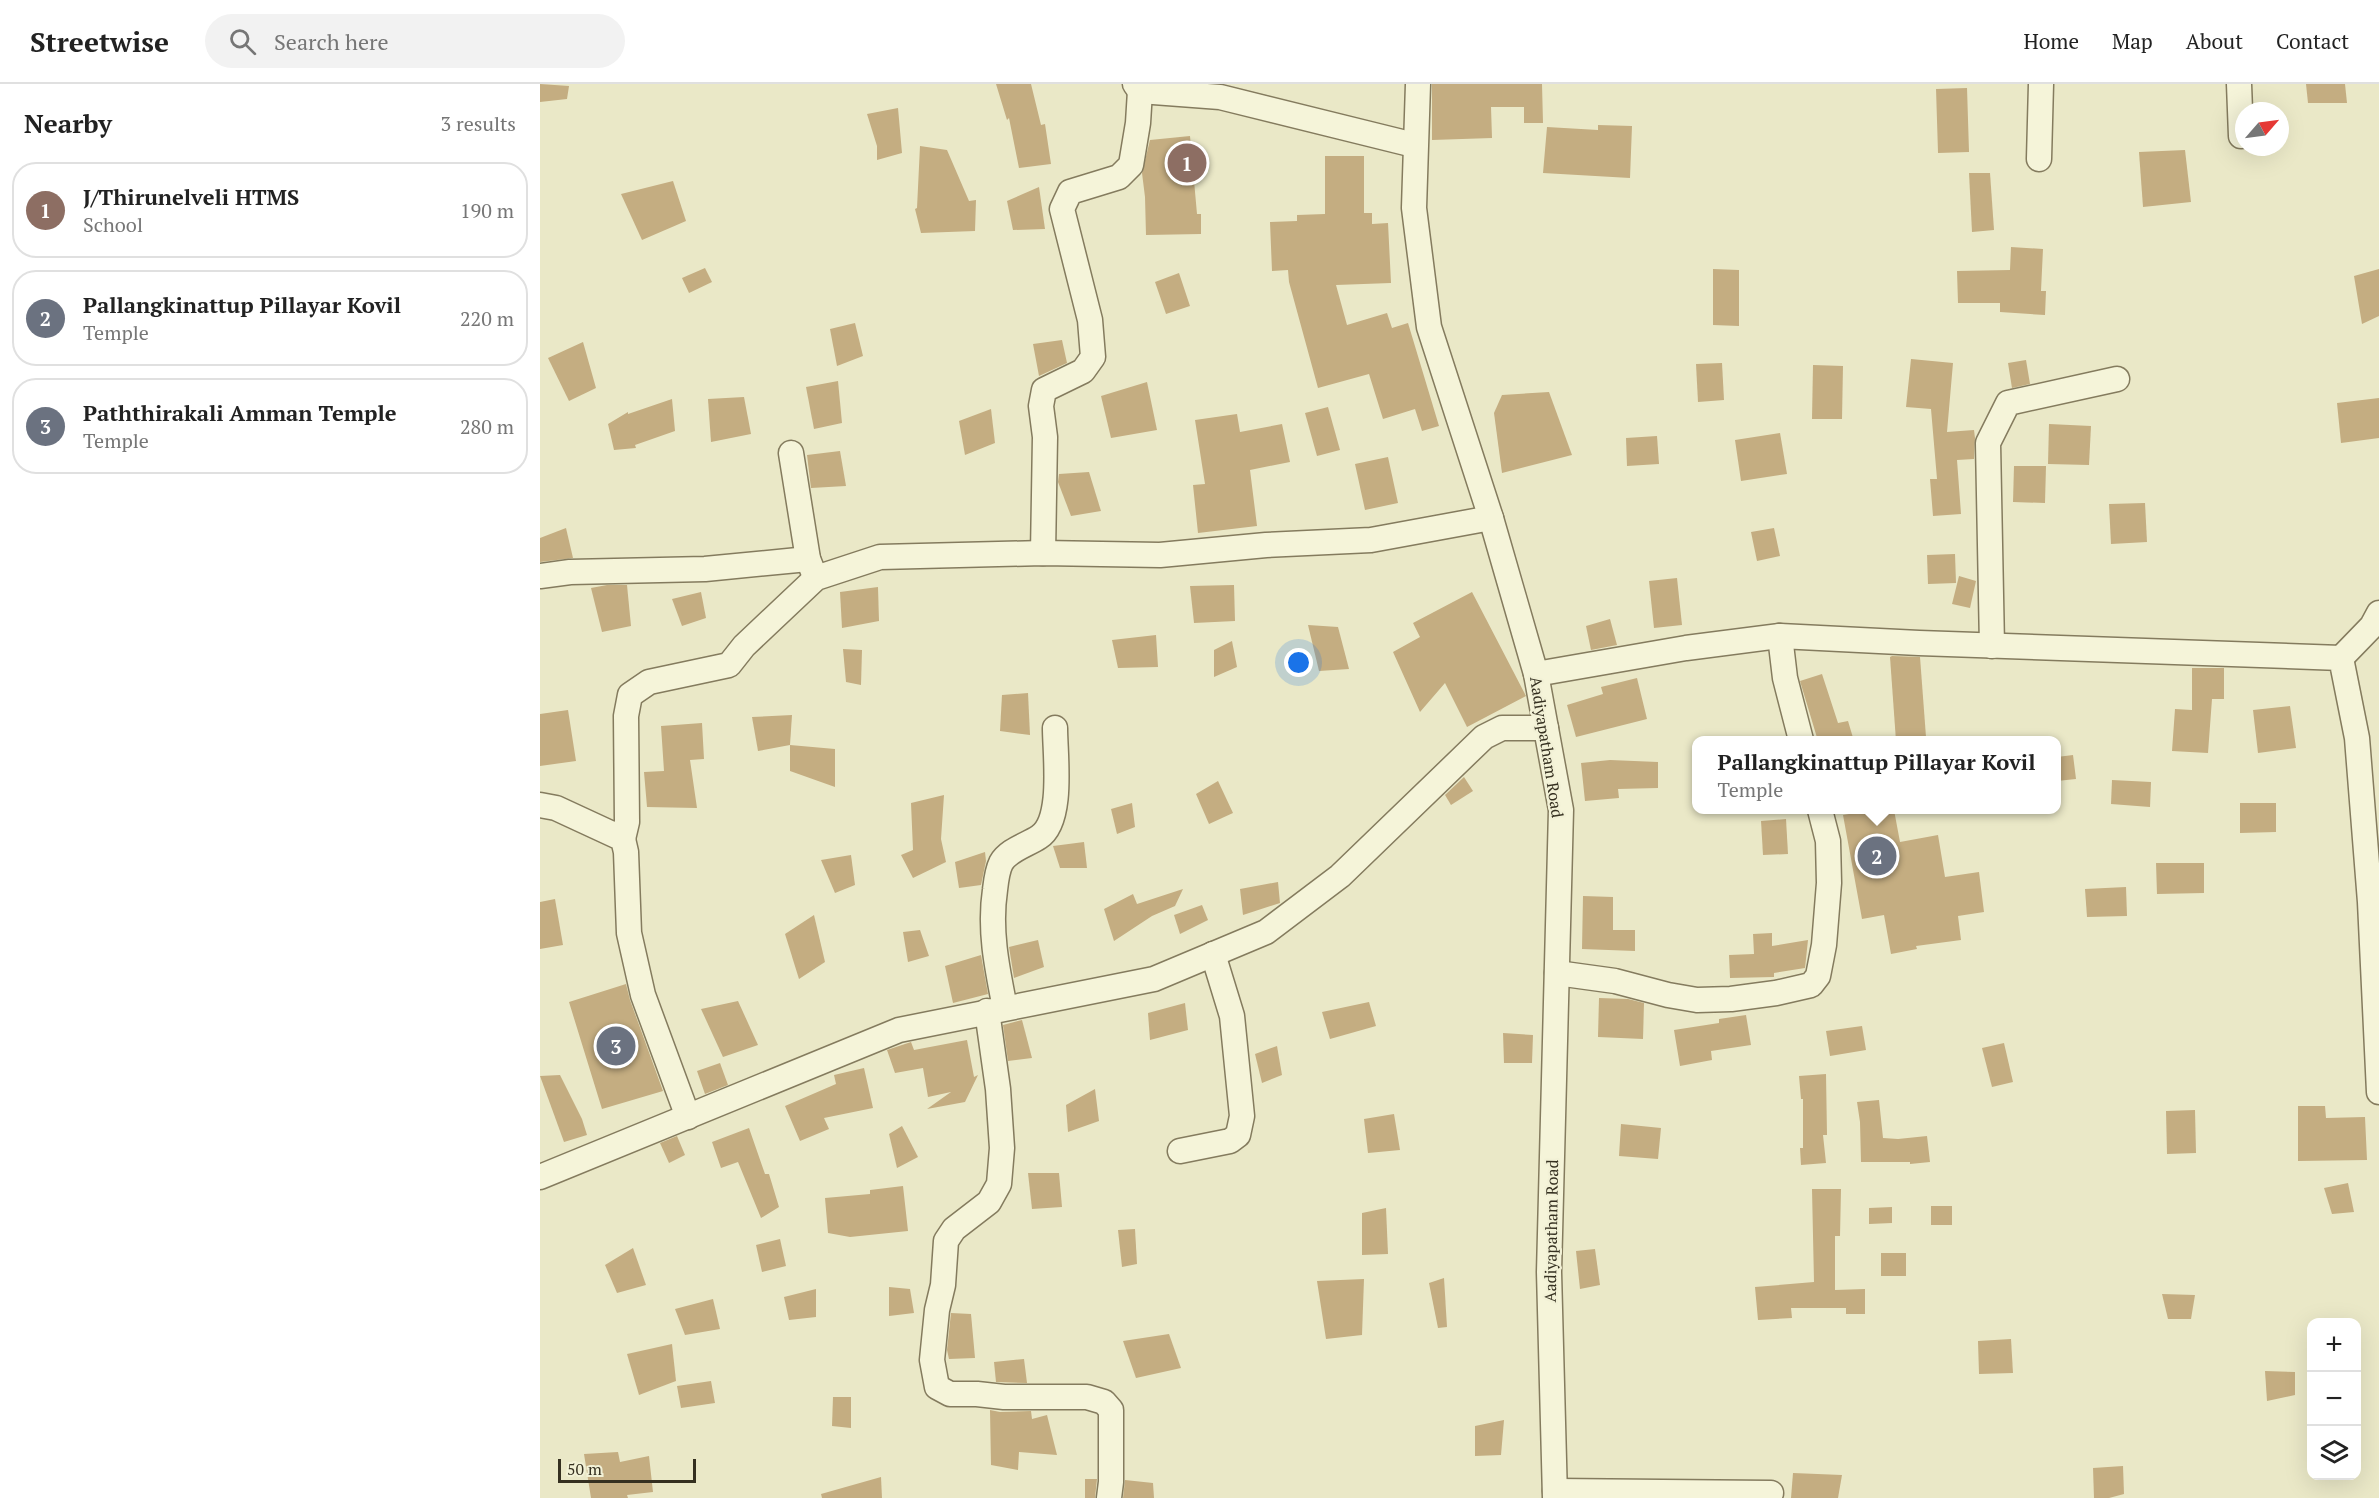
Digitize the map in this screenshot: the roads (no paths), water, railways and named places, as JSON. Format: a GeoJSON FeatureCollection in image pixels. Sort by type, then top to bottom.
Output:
{"type":"FeatureCollection","features":[{"type":"Feature","properties":{"kind":"street","name":"Aadiyapatham Road"},"geometry":{"type":"LineString","coordinates":[[1418,84],[1413,208],[1429,327],[1491,518],[1536,674],[1560,810],[1549,1272],[1555,1495]]}},
{"type":"Feature","properties":{"kind":"street"},"geometry":{"type":"LineString","coordinates":[[2039,159],[2042,84]]}},
{"type":"Feature","properties":{"kind":"street"},"geometry":{"type":"LineString","coordinates":[[2240,84],[2240,102]]}},
{"type":"Feature","properties":{"kind":"street"},"geometry":{"type":"LineString","coordinates":[[1043,553],[1045,437],[1041,406],[1044,390],[1083,371],[1093,357],[1090,320],[1062,209],[1070,192],[1119,177],[1131,165],[1138,123],[1137,88],[1220,97],[1414,145]]}},
{"type":"Feature","properties":{"kind":"street"},"geometry":{"type":"LineString","coordinates":[[1992,646],[1988,442],[2008,403],[2117,379]]}},
{"type":"Feature","properties":{"kind":"street"},"geometry":{"type":"LineString","coordinates":[[688,1117],[642,995],[629,933],[626,852],[623,839],[627,822],[626,716],[630,695],[649,682],[729,665],[744,646],[802,589],[812,569],[791,453]]}},
{"type":"Feature","properties":{"kind":"street"},"geometry":{"type":"LineString","coordinates":[[540,576],[570,572],[812,569],[880,557],[1043,553],[1160,555],[1266,545],[1371,540],[1491,518]]}},
{"type":"Feature","properties":{"kind":"street"},"geometry":{"type":"LineString","coordinates":[[1536,674],[1686,648],[1780,636],[2341,658],[2372,626],[2379,613]]}},
{"type":"Feature","properties":{"kind":"street"},"geometry":{"type":"LineString","coordinates":[[1780,636],[1785,678],[1800,736]]}},
{"type":"Feature","properties":{"kind":"street"},"geometry":{"type":"LineString","coordinates":[[2341,658],[2357,738],[2370,903],[2379,1092]]}},
{"type":"Feature","properties":{"kind":"street"},"geometry":{"type":"LineString","coordinates":[[1055,728],[1054,817],[1041,836],[1002,861],[997,873],[991,916],[1002,1148],[999,1184],[989,1202],[954,1228],[946,1241],[943,1285],[937,1310],[932,1360],[937,1387],[950,1394],[1004,1397],[1087,1397],[1104,1402],[1111,1410],[1109,1498]]}},
{"type":"Feature","properties":{"kind":"street"},"geometry":{"type":"LineString","coordinates":[[540,1178],[899,1030],[1154,979],[1266,932],[1340,876],[1484,737],[1502,728],[1546,728]]}},
{"type":"Feature","properties":{"kind":"street"},"geometry":{"type":"LineString","coordinates":[[540,805],[556,808],[623,839]]}},
{"type":"Feature","properties":{"kind":"street"},"geometry":{"type":"LineString","coordinates":[[1557,973],[1615,981],[1697,1000],[1731,999],[1776,993],[1811,985],[1818,976],[1824,945],[1829,883],[1828,841],[1821,814]]}},
{"type":"Feature","properties":{"kind":"street"},"geometry":{"type":"LineString","coordinates":[[1180,1150],[1230,1141],[1238,1135],[1242,1116],[1232,1016],[1213,954]]}},
{"type":"Feature","properties":{"kind":"street"},"geometry":{"type":"LineString","coordinates":[[1555,1495],[1771,1493]]}},
{"type":"Feature","properties":{"kind":"place","name":"J/Thirunelveli HTMS"},"geometry":{"type":"Point","coordinates":[1187,163]}},
{"type":"Feature","properties":{"kind":"place","name":"Pallangkinattup Pillayar Kovil"},"geometry":{"type":"Point","coordinates":[1877,856]}},
{"type":"Feature","properties":{"kind":"place","name":"Paththirakali Amman Temple"},"geometry":{"type":"Point","coordinates":[616,1046]}}]}
